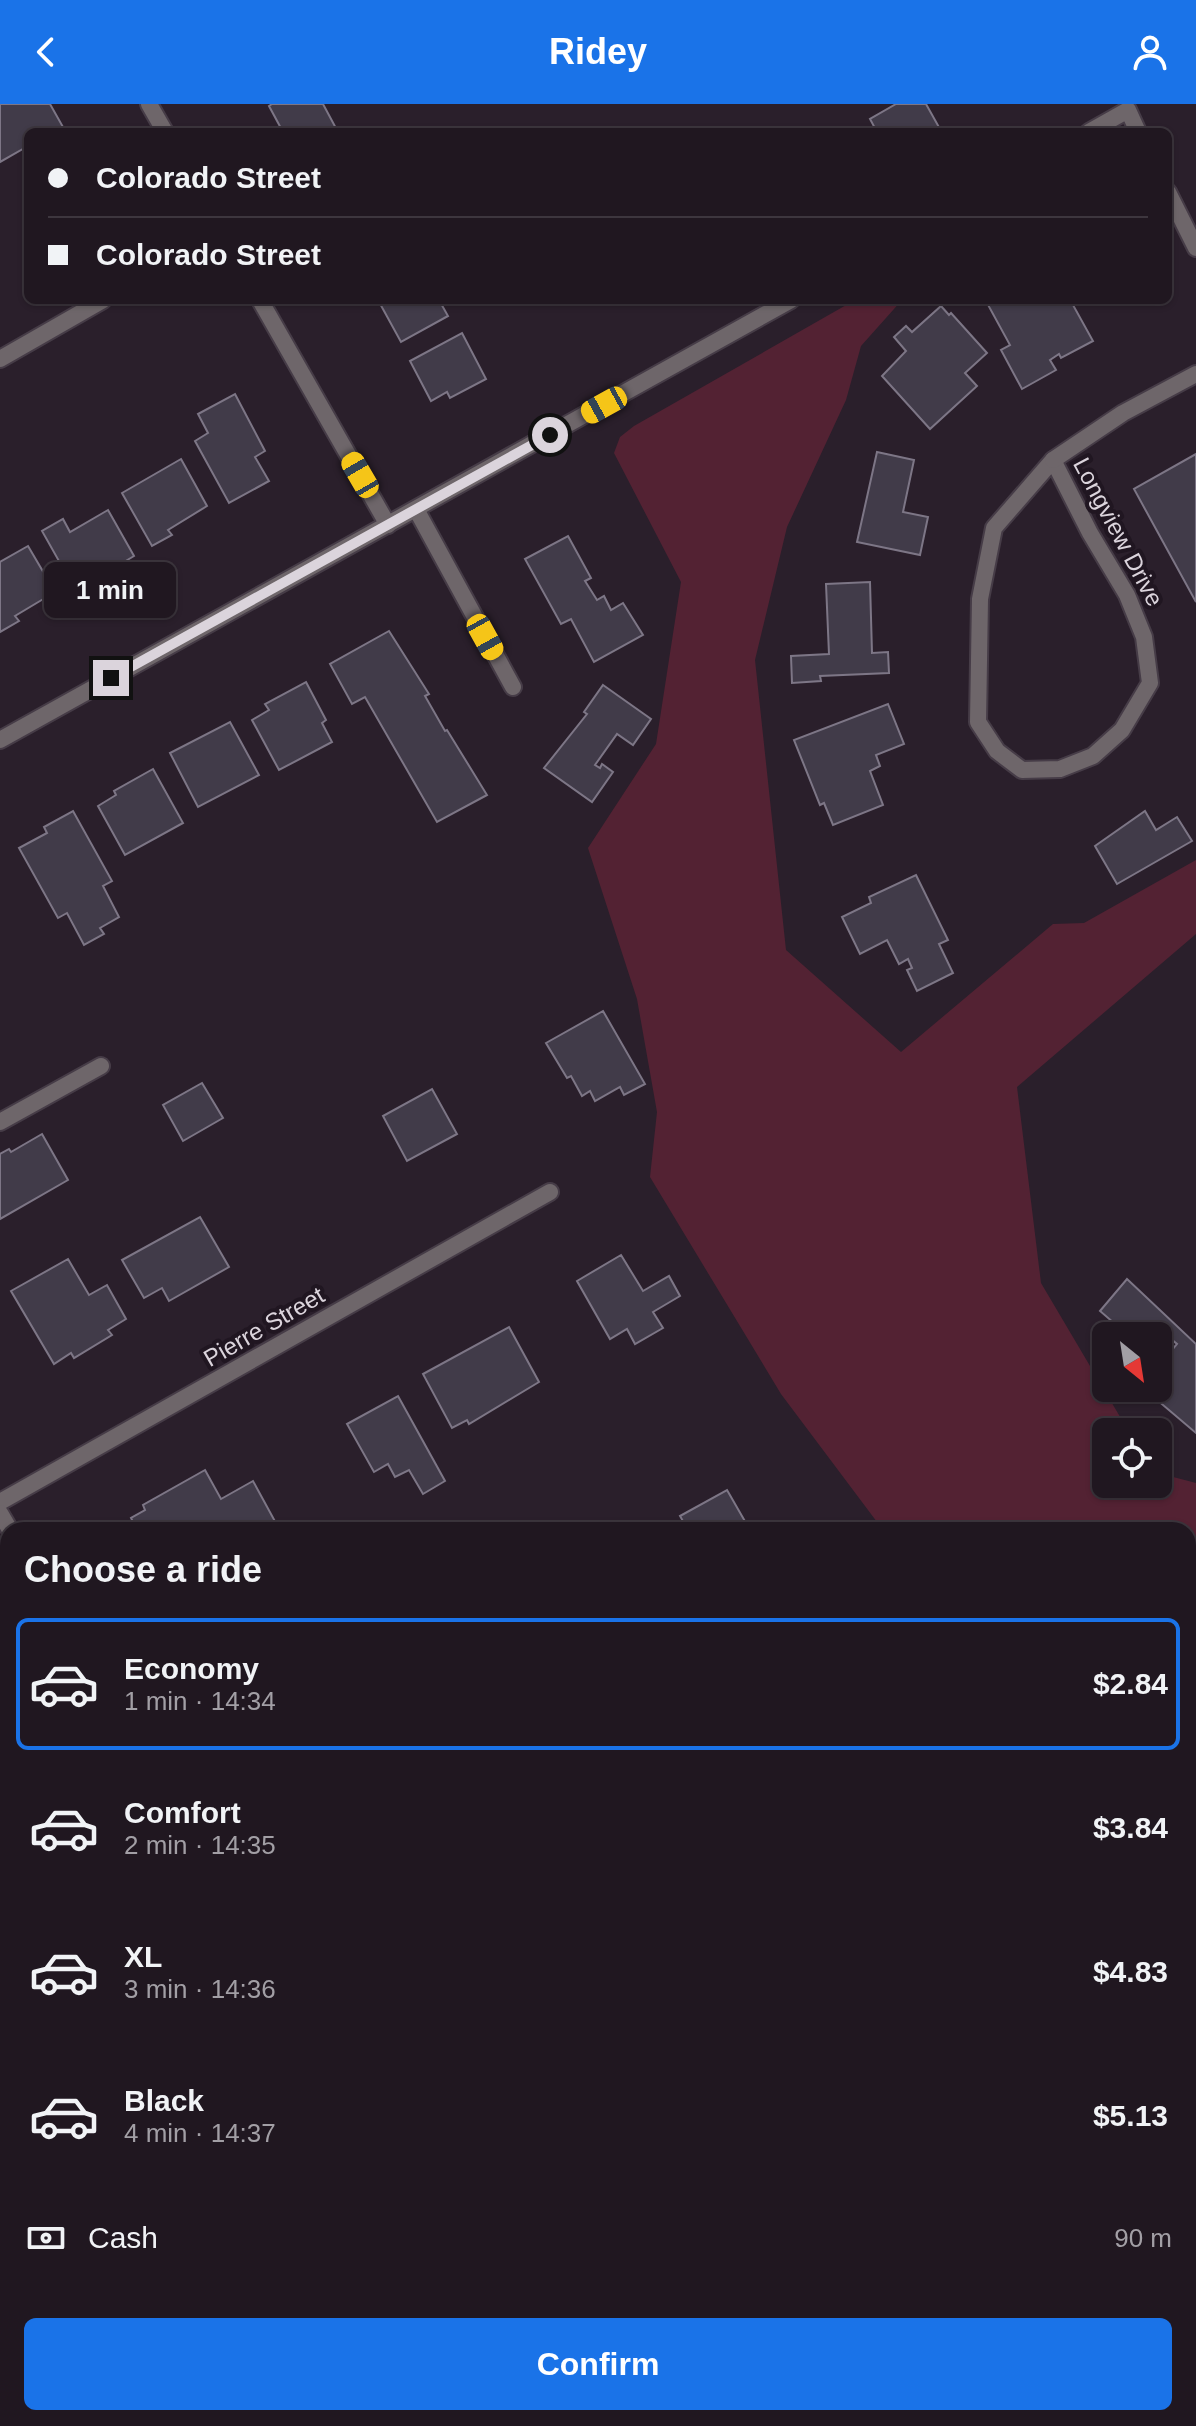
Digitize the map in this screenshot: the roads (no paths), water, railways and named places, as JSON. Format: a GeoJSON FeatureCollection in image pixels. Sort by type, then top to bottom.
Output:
{"type":"FeatureCollection","features":[{"type":"Feature","properties":{"kind":"street"},"geometry":{"type":"LineString","coordinates":[[149,104],[163,128]]}},
{"type":"Feature","properties":{"kind":"street"},"geometry":{"type":"LineString","coordinates":[[1096,128],[1128,110],[1136,128]]}},
{"type":"Feature","properties":{"kind":"street"},"geometry":{"type":"LineString","coordinates":[[1172,200],[1196,248]]}},
{"type":"Feature","properties":{"kind":"street"},"geometry":{"type":"LineString","coordinates":[[0,359],[96,304]]}},
{"type":"Feature","properties":{"kind":"street"},"geometry":{"type":"LineString","coordinates":[[262,304],[388,525]]}},
{"type":"Feature","properties":{"kind":"street"},"geometry":{"type":"LineString","coordinates":[[0,740],[417,511],[784,304]]}},
{"type":"Feature","properties":{"kind":"street","name":"Longview Drive"},"geometry":{"type":"LineString","coordinates":[[1053,460],[1090,533],[1127,595],[1144,637],[1150,683],[1122,730],[1093,756],[1060,769],[1022,770],[997,751],[978,722],[980,599],[994,528],[1053,460],[1123,413],[1196,374]]}},
{"type":"Feature","properties":{"kind":"street"},"geometry":{"type":"LineString","coordinates":[[417,511],[513,687]]}},
{"type":"Feature","properties":{"kind":"street"},"geometry":{"type":"LineString","coordinates":[[0,1122],[101,1066]]}},
{"type":"Feature","properties":{"kind":"street","name":"Pierre Street"},"geometry":{"type":"LineString","coordinates":[[0,1502],[550,1192]]}}]}
